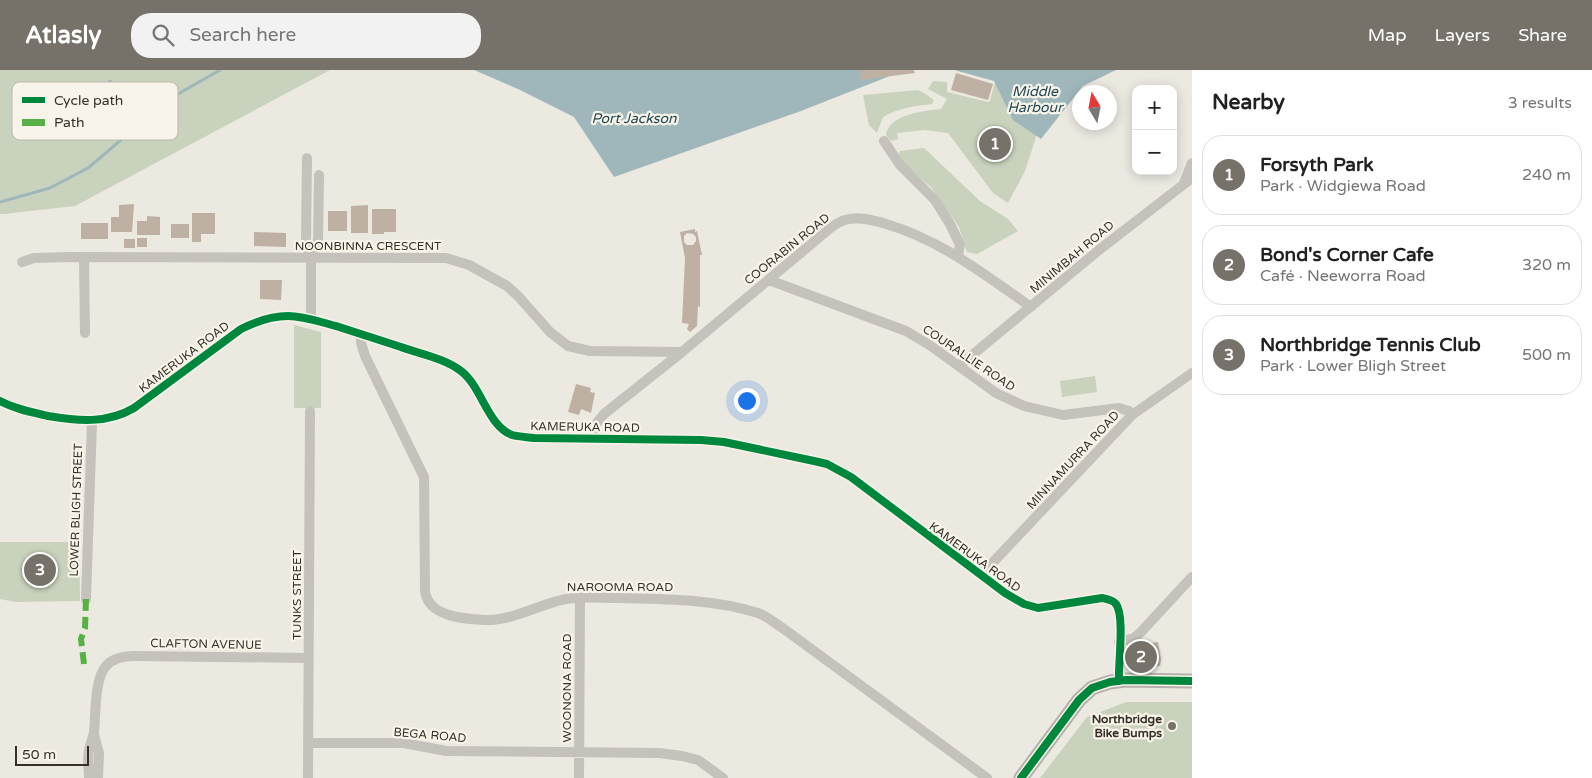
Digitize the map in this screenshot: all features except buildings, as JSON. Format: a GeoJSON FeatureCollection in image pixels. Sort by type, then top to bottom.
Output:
{"type":"FeatureCollection","features":[{"type":"Feature","properties":{"kind":"street"},"geometry":{"type":"LineString","coordinates":[[884,141],[900,165],[935,200],[960,245],[958,255]]}},
{"type":"Feature","properties":{"kind":"street"},"geometry":{"type":"LineString","coordinates":[[306,158],[306,242],[311,258],[311,319]]}},
{"type":"Feature","properties":{"kind":"street","name":"MINIMBAH ROAD"},"geometry":{"type":"LineString","coordinates":[[959,366],[1099,250],[1188,181],[1192,163]]}},
{"type":"Feature","properties":{"kind":"street"},"geometry":{"type":"LineString","coordinates":[[311,258],[318,243],[320,175]]}},
{"type":"Feature","properties":{"kind":"street","name":"COORABIN ROAD"},"geometry":{"type":"LineString","coordinates":[[594,438],[596,424],[600,417],[682,352],[833,226],[850,219],[869,220],[896,227],[931,241],[958,255],[1031,307]]}},
{"type":"Feature","properties":{"kind":"street"},"geometry":{"type":"LineString","coordinates":[[84,257],[85,334]]}},
{"type":"Feature","properties":{"kind":"street","name":"NOONBINNA CRESCENT"},"geometry":{"type":"LineString","coordinates":[[22,262],[34,258],[84,257],[432,257],[452,259],[482,271],[507,286],[550,332],[568,346],[590,351],[682,352]]}},
{"type":"Feature","properties":{"kind":"street","name":"COURALLIE ROAD"},"geometry":{"type":"LineString","coordinates":[[769,280],[906,331],[931,346],[996,393],[1024,406],[1063,414],[1119,408],[1129,411],[1132,415]]}},
{"type":"Feature","properties":{"kind":"street","name":"KAMERUKA ROAD"},"geometry":{"type":"LineString","coordinates":[[0,401],[28,412],[69,419],[92,421],[115,417],[134,408],[230,336],[252,324],[276,317],[288,316],[311,319],[455,366],[470,379],[498,425],[512,435],[534,438],[718,441],[764,449],[827,464],[850,477],[1016,600],[1032,607],[1047,607],[1102,598],[1112,600],[1116,604],[1121,617],[1119,681]]}},
{"type":"Feature","properties":{"kind":"street","name":"NAROOMA ROAD"},"geometry":{"type":"LineString","coordinates":[[361,334],[361,343],[365,356],[424,478],[425,591],[426,599],[431,605],[444,613],[488,620],[517,614],[557,601],[580,598],[701,601],[760,614],[784,629],[987,778]]}},
{"type":"Feature","properties":{"kind":"street","name":"MINNAMURRA ROAD"},"geometry":{"type":"LineString","coordinates":[[981,575],[1132,415],[1192,373]]}},
{"type":"Feature","properties":{"kind":"street","name":"TUNKS STREET"},"geometry":{"type":"LineString","coordinates":[[308,778],[310,411]]}},
{"type":"Feature","properties":{"kind":"street","name":"LOWER BLIGH STREET"},"geometry":{"type":"LineString","coordinates":[[86,599],[92,421]]}},
{"type":"Feature","properties":{"kind":"street"},"geometry":{"type":"LineString","coordinates":[[1119,642],[1134,638],[1141,632],[1192,577]]}},
{"type":"Feature","properties":{"kind":"street","name":"WOONONA ROAD"},"geometry":{"type":"LineString","coordinates":[[578,778],[580,598]]}},
{"type":"Feature","properties":{"kind":"street","name":"CLAFTON AVENUE"},"geometry":{"type":"LineString","coordinates":[[94,734],[100,681],[105,666],[119,658],[134,656],[309,658]]}},
{"type":"Feature","properties":{"kind":"street"},"geometry":{"type":"LineString","coordinates":[[1021,778],[1083,696],[1096,686],[1119,681],[1192,681]]}},
{"type":"Feature","properties":{"kind":"street"},"geometry":{"type":"LineString","coordinates":[[88,778],[89,751],[94,734]]}},
{"type":"Feature","properties":{"kind":"street"},"geometry":{"type":"LineString","coordinates":[[94,734],[99,753],[98,778]]}},
{"type":"Feature","properties":{"kind":"street","name":"BEGA ROAD"},"geometry":{"type":"LineString","coordinates":[[308,743],[404,744],[446,751],[658,753],[698,760],[723,778]]}},
{"type":"Feature","properties":{"kind":"green space"},"geometry":{"type":"Polygon","coordinates":[[[0,70],[330,70],[75,206],[0,214],[0,70]]]}},
{"type":"Feature","properties":{"kind":"green space"},"geometry":{"type":"Polygon","coordinates":[[[933,81],[947,82],[947,92],[988,102],[990,101],[995,81],[1037,134],[1025,171],[1008,203],[993,193],[948,133],[925,130],[897,133],[898,139],[891,141],[886,135],[893,122],[900,118],[941,109],[947,99],[928,89],[933,81]]]}},
{"type":"Feature","properties":{"kind":"green space"},"geometry":{"type":"Polygon","coordinates":[[[918,90],[934,100],[932,104],[895,111],[883,117],[877,133],[869,125],[863,95],[918,90]]]}},
{"type":"Feature","properties":{"kind":"green space"},"geometry":{"type":"Polygon","coordinates":[[[924,148],[980,201],[1008,219],[1018,231],[977,254],[967,252],[959,227],[931,187],[905,165],[898,156],[900,151],[924,148]]]}},
{"type":"Feature","properties":{"kind":"green space"},"geometry":{"type":"Polygon","coordinates":[[[294,325],[321,332],[321,408],[294,408],[294,325]]]}},
{"type":"Feature","properties":{"kind":"green space"},"geometry":{"type":"Polygon","coordinates":[[[1095,376],[1097,392],[1062,397],[1060,381],[1095,376]]]}},
{"type":"Feature","properties":{"kind":"green space"},"geometry":{"type":"Polygon","coordinates":[[[0,542],[79,542],[80,601],[16,602],[0,599],[0,542]]]}},
{"type":"Feature","properties":{"kind":"green space"},"geometry":{"type":"Polygon","coordinates":[[[1126,702],[1192,702],[1192,778],[1040,778],[1087,717],[1126,702]]]}},
{"type":"Feature","properties":{"kind":"water","name":"Port Jackson"},"geometry":{"type":"Polygon","coordinates":[[[474,70],[905,70],[801,111],[614,177],[574,117],[518,89],[474,70]]]}},
{"type":"Feature","properties":{"kind":"water","name":"Middle Harbour"},"geometry":{"type":"Polygon","coordinates":[[[954,70],[1116,70],[1085,85],[1072,85],[1072,100],[1041,139],[1013,120],[994,81],[954,70]]]}},
{"type":"Feature","properties":{"kind":"waterway"},"geometry":{"type":"LineString","coordinates":[[178,94],[220,70]]}},
{"type":"Feature","properties":{"kind":"waterway"},"geometry":{"type":"LineString","coordinates":[[0,202],[50,188],[88,168],[121,140]]}},
{"type":"Feature","properties":{"kind":"marked path"},"geometry":{"type":"LineString","coordinates":[[84,664],[81,639],[85,628],[86,599]]}},
{"type":"Feature","properties":{"kind":"cycle path"},"geometry":{"type":"LineString","coordinates":[[0,401],[23,410],[59,418],[92,420],[113,417],[134,408],[241,329],[258,322],[269,318],[294,316],[336,326],[432,357],[461,371],[474,386],[496,423],[512,435],[534,438],[701,440],[724,442],[827,464],[851,477],[1005,593],[1024,604],[1038,608],[1102,598],[1116,604],[1120,619],[1119,681]]}},
{"type":"Feature","properties":{"kind":"cycle path"},"geometry":{"type":"LineString","coordinates":[[1021,778],[1079,700],[1092,688],[1110,682],[1125,680],[1192,681]]}},
{"type":"Feature","properties":{"kind":"place","name":"Forsyth Park"},"geometry":{"type":"Point","coordinates":[995,144]}},
{"type":"Feature","properties":{"kind":"place","name":"Northbridge Tennis Club"},"geometry":{"type":"Point","coordinates":[40,570]}},
{"type":"Feature","properties":{"kind":"place","name":"Bond's Corner Cafe"},"geometry":{"type":"Point","coordinates":[1141,657]}},
{"type":"Feature","properties":{"kind":"place","name":"Northbridge Bike Bumps"},"geometry":{"type":"Point","coordinates":[1172,726]}}]}
